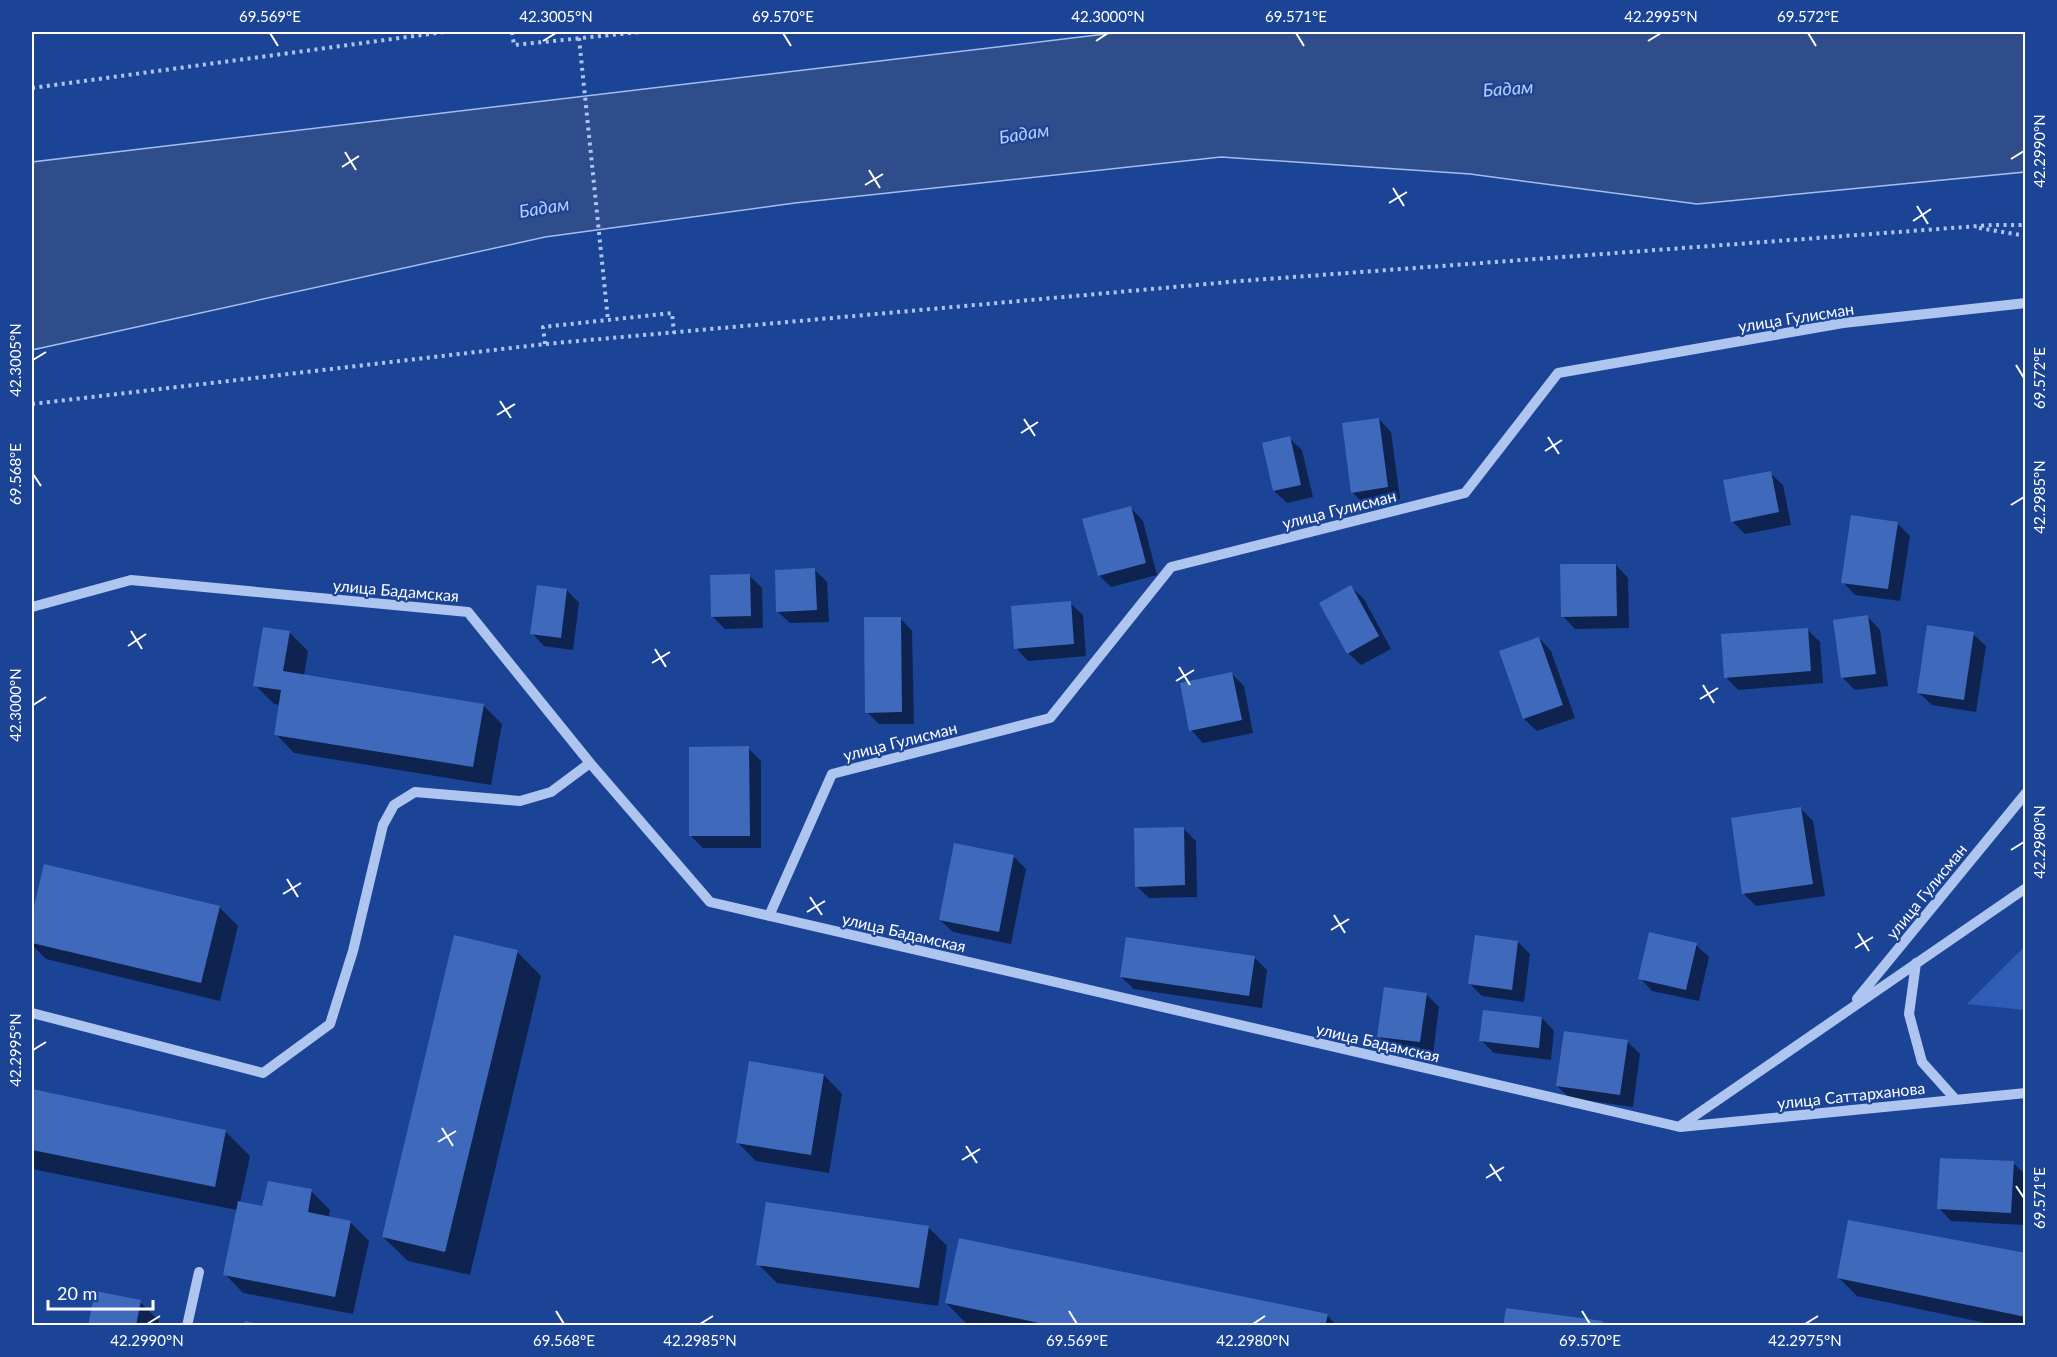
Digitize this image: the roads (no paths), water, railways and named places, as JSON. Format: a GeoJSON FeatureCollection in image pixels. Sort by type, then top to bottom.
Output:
{"type":"FeatureCollection","features":[{"type":"Feature","properties":{"kind":"street","name":"улица Гулисман"},"geometry":{"type":"LineString","coordinates":[[769,916],[831,774],[1050,718],[1171,567],[1465,493],[1557,373],[1843,323],[2025,303]]}},
{"type":"Feature","properties":{"kind":"street","name":"улица Бадамская"},"geometry":{"type":"LineString","coordinates":[[32,608],[131,580],[468,612],[590,763],[710,902],[1680,1127]]}},
{"type":"Feature","properties":{"kind":"street"},"geometry":{"type":"LineString","coordinates":[[32,1013],[263,1074],[330,1024],[353,951],[383,825],[394,805],[415,792],[520,801],[551,792],[590,763]]}},
{"type":"Feature","properties":{"kind":"street","name":"улица Гулисман"},"geometry":{"type":"LineString","coordinates":[[1850,1009],[2025,793]]}},
{"type":"Feature","properties":{"kind":"street"},"geometry":{"type":"LineString","coordinates":[[1680,1127],[2025,888]]}},
{"type":"Feature","properties":{"kind":"street"},"geometry":{"type":"LineString","coordinates":[[1916,963],[1909,1014],[1919,1052],[1922,1062],[1956,1100]]}},
{"type":"Feature","properties":{"kind":"street","name":"улица Саттарханова"},"geometry":{"type":"LineString","coordinates":[[1680,1127],[2025,1093]]}},
{"type":"Feature","properties":{"kind":"street"},"geometry":{"type":"LineString","coordinates":[[187,1326],[199,1272]]}},
{"type":"Feature","properties":{"kind":"water","name":"Бадам"},"geometry":{"type":"Polygon","coordinates":[[[1122,32],[2025,32],[2025,172],[1697,204],[1470,174],[1221,157],[795,203],[545,237],[32,350],[32,162],[1122,32]]]}}]}
